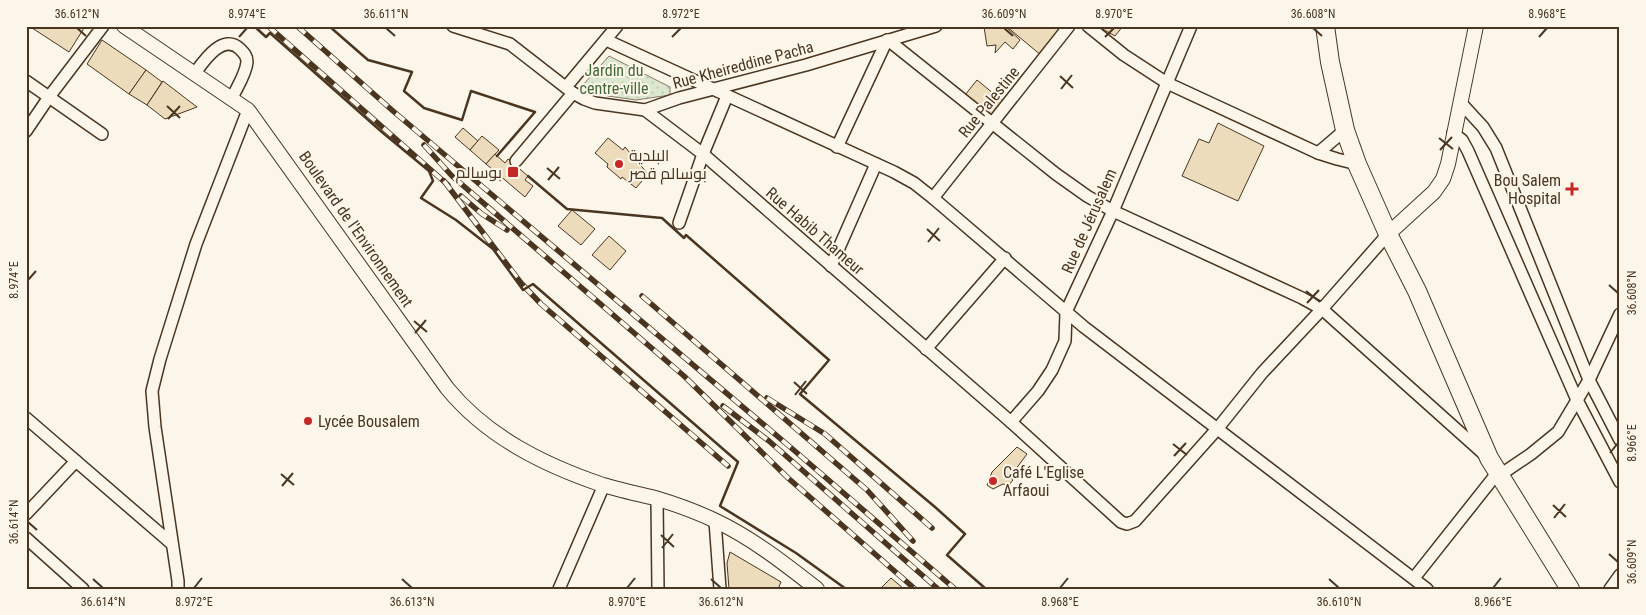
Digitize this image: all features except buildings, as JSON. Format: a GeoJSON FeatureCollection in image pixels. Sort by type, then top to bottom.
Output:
{"type":"FeatureCollection","features":[{"type":"Feature","properties":{"kind":"main road"},"geometry":{"type":"LineString","coordinates":[[1325,26],[1330,62],[1345,130],[1357,164],[1388,234],[1417,291],[1496,468],[1570,589]]}},
{"type":"Feature","properties":{"kind":"street"},"geometry":{"type":"LineString","coordinates":[[26,132],[49,97],[103,26]]}},
{"type":"Feature","properties":{"kind":"street","name":"Boulevard de l'Environnement"},"geometry":{"type":"LineString","coordinates":[[124,26],[248,110],[447,388],[462,407],[482,424],[532,456],[565,471],[604,485],[657,499],[715,521],[746,538],[787,565],[816,589]]}},
{"type":"Feature","properties":{"kind":"street","name":"Rue Habib Thameur"},"geometry":{"type":"LineString","coordinates":[[453,26],[510,44],[569,90],[584,99],[595,103],[645,110],[703,154],[1011,422],[1121,522],[1127,524],[1135,521],[1218,428]]}},
{"type":"Feature","properties":{"kind":"street"},"geometry":{"type":"LineString","coordinates":[[516,162],[617,26]]}},
{"type":"Feature","properties":{"kind":"street","name":"Rue Kheireddine Pacha"},"geometry":{"type":"LineString","coordinates":[[645,110],[713,89],[806,66],[936,26]]}},
{"type":"Feature","properties":{"kind":"street","name":"Rue Palestine"},"geometry":{"type":"LineString","coordinates":[[933,198],[1069,26]]}},
{"type":"Feature","properties":{"kind":"street"},"geometry":{"type":"LineString","coordinates":[[1088,26],[1124,55],[1166,84],[1318,153],[1357,164]]}},
{"type":"Feature","properties":{"kind":"street","name":"Rue de Jérusalem"},"geometry":{"type":"LineString","coordinates":[[1011,422],[1038,391],[1052,370],[1065,341],[1066,312],[1113,211],[1191,26]]}},
{"type":"Feature","properties":{"kind":"street"},"geometry":{"type":"LineString","coordinates":[[1218,428],[1262,373],[1388,234],[1434,192],[1443,179],[1448,164],[1476,26]]}},
{"type":"Feature","properties":{"kind":"street"},"geometry":{"type":"LineString","coordinates":[[606,40],[914,183],[1005,258],[1066,312],[1427,589]]}},
{"type":"Feature","properties":{"kind":"street"},"geometry":{"type":"LineString","coordinates":[[837,147],[887,40],[1056,174],[1087,196],[1113,211],[1322,309],[1496,468]]}},
{"type":"Feature","properties":{"kind":"street"},"geometry":{"type":"LineString","coordinates":[[194,73],[216,48],[227,44],[237,46],[246,55],[247,63],[244,74],[232,98]]}},
{"type":"Feature","properties":{"kind":"street"},"geometry":{"type":"LineString","coordinates":[[26,81],[102,134]]}},
{"type":"Feature","properties":{"kind":"street"},"geometry":{"type":"LineString","coordinates":[[679,223],[703,154],[727,96]]}},
{"type":"Feature","properties":{"kind":"street"},"geometry":{"type":"LineString","coordinates":[[1460,102],[1483,127],[1496,148],[1590,380],[1620,440]]}},
{"type":"Feature","properties":{"kind":"street"},"geometry":{"type":"LineString","coordinates":[[178,589],[152,391],[155,375],[196,244],[248,110]]}},
{"type":"Feature","properties":{"kind":"street"},"geometry":{"type":"LineString","coordinates":[[1318,153],[1345,130]]}},
{"type":"Feature","properties":{"kind":"street"},"geometry":{"type":"LineString","coordinates":[[1453,133],[1462,140],[1468,150],[1577,400],[1620,482]]}},
{"type":"Feature","properties":{"kind":"street"},"geometry":{"type":"LineString","coordinates":[[831,266],[876,164]]}},
{"type":"Feature","properties":{"kind":"street"},"geometry":{"type":"LineString","coordinates":[[926,349],[1005,258]]}},
{"type":"Feature","properties":{"kind":"street"},"geometry":{"type":"LineString","coordinates":[[1414,578],[1496,468],[1531,454],[1558,432],[1590,380],[1618,322]]}},
{"type":"Feature","properties":{"kind":"street"},"geometry":{"type":"LineString","coordinates":[[26,418],[171,543]]}},
{"type":"Feature","properties":{"kind":"street"},"geometry":{"type":"LineString","coordinates":[[26,514],[76,461]]}},
{"type":"Feature","properties":{"kind":"street"},"geometry":{"type":"LineString","coordinates":[[559,589],[604,485]]}},
{"type":"Feature","properties":{"kind":"street"},"geometry":{"type":"LineString","coordinates":[[657,499],[658,589]]}},
{"type":"Feature","properties":{"kind":"street"},"geometry":{"type":"LineString","coordinates":[[715,521],[720,589]]}},
{"type":"Feature","properties":{"kind":"street"},"geometry":{"type":"LineString","coordinates":[[26,538],[83,589]]}},
{"type":"Feature","properties":{"kind":"street"},"geometry":{"type":"LineString","coordinates":[[1610,589],[1620,576]]}},
{"type":"Feature","properties":{"kind":"green space","name":"Jardin du centre-ville"},"geometry":{"type":"Polygon","coordinates":[[[609,56],[670,87],[670,95],[636,100],[608,96],[582,86],[609,56]]]}},
{"type":"Feature","properties":{"kind":"railway"},"geometry":{"type":"LineString","coordinates":[[268,26],[448,185]]}},
{"type":"Feature","properties":{"kind":"railway"},"geometry":{"type":"LineString","coordinates":[[297,26],[393,111],[955,589]]}},
{"type":"Feature","properties":{"kind":"railway"},"geometry":{"type":"LineString","coordinates":[[424,145],[452,176],[684,376],[788,478],[915,589]]}},
{"type":"Feature","properties":{"kind":"railway"},"geometry":{"type":"LineString","coordinates":[[444,181],[521,283],[541,304],[728,466]]}},
{"type":"Feature","properties":{"kind":"railway"},"geometry":{"type":"LineString","coordinates":[[461,196],[482,214],[507,230]]}},
{"type":"Feature","properties":{"kind":"railway"},"geometry":{"type":"LineString","coordinates":[[642,296],[867,490],[913,541]]}},
{"type":"Feature","properties":{"kind":"railway"},"geometry":{"type":"LineString","coordinates":[[767,398],[825,434],[932,528]]}},
{"type":"Feature","properties":{"kind":"railway"},"geometry":{"type":"LineString","coordinates":[[723,406],[769,441],[938,589]]}},
{"type":"Feature","properties":{"kind":"wall"},"geometry":{"type":"LineString","coordinates":[[254,26],[266,37],[270,33],[429,171],[433,181],[421,198],[456,220],[493,249],[523,290],[533,284],[738,462],[720,506],[796,553],[846,589]]}},
{"type":"Feature","properties":{"kind":"wall"},"geometry":{"type":"LineString","coordinates":[[329,26],[368,60],[412,72],[404,91],[424,108],[462,120],[471,91],[535,112],[497,156]]}},
{"type":"Feature","properties":{"kind":"wall"},"geometry":{"type":"LineString","coordinates":[[528,176],[567,209],[662,218],[684,238],[686,235],[829,360],[800,394],[965,534],[947,555],[986,589]]}},
{"type":"Feature","properties":{"kind":"place","name":"البلدية بوسالم قصر"},"geometry":{"type":"Point","coordinates":[619,164]}},
{"type":"Feature","properties":{"kind":"place","name":"بوسالم"},"geometry":{"type":"Point","coordinates":[513,172]}},
{"type":"Feature","properties":{"kind":"place","name":"Bou Salem Hospital"},"geometry":{"type":"Point","coordinates":[1572,189]}},
{"type":"Feature","properties":{"kind":"place","name":"Lycée Bousalem"},"geometry":{"type":"Point","coordinates":[308,421]}},
{"type":"Feature","properties":{"kind":"place","name":"Café L'Eglise Arfaoui"},"geometry":{"type":"Point","coordinates":[993,481]}}]}
